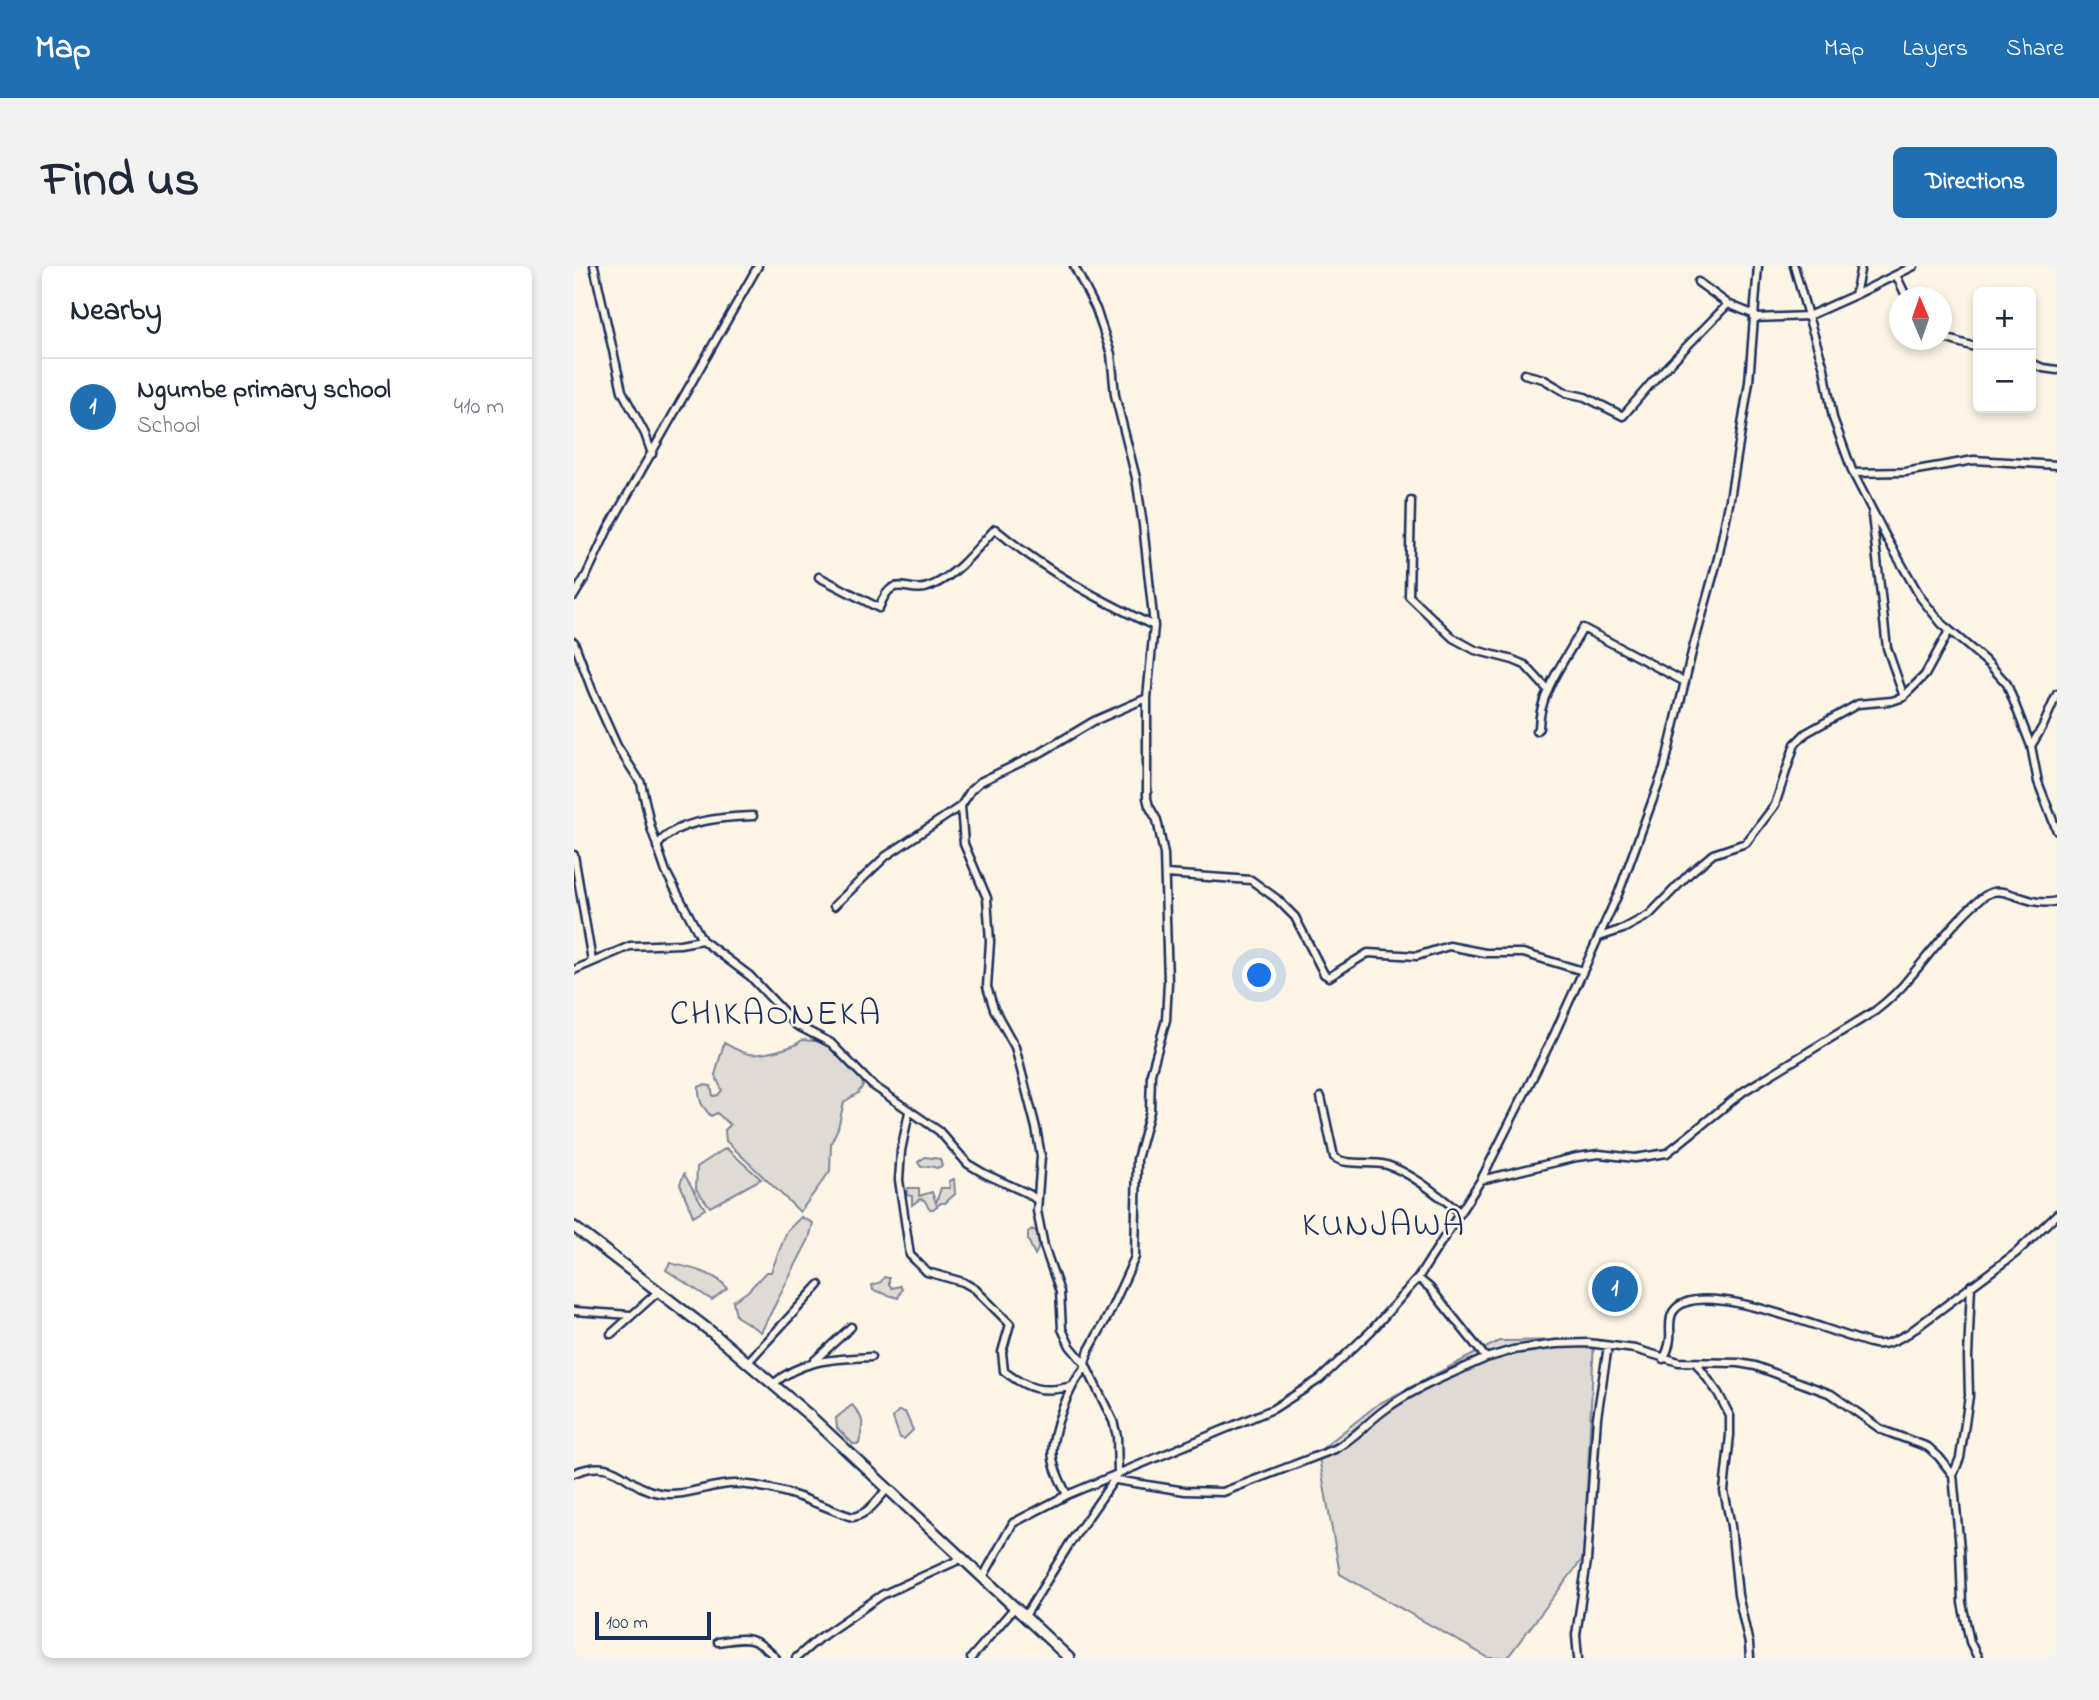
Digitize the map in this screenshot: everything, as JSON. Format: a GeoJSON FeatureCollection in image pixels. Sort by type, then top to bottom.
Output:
{"type":"FeatureCollection","features":[{"type":"Feature","properties":{"kind":"main road"},"geometry":{"type":"LineString","coordinates":[[574,1227],[659,1291],[773,1384],[1069,1658]]}},
{"type":"Feature","properties":{"kind":"street"},"geometry":{"type":"LineString","coordinates":[[594,266],[622,391],[645,434],[652,454]]}},
{"type":"Feature","properties":{"kind":"street"},"geometry":{"type":"LineString","coordinates":[[574,596],[608,529],[758,266]]}},
{"type":"Feature","properties":{"kind":"street"},"geometry":{"type":"LineString","coordinates":[[1067,1495],[1055,1467],[1052,1452],[1072,1386],[1085,1366],[1089,1350],[1135,1257],[1137,1159],[1150,1111],[1151,1073],[1166,1020],[1168,982],[1164,854],[1157,820],[1147,799],[1147,698],[1154,626],[1136,478],[1115,395],[1111,354],[1096,309],[1074,266]]}},
{"type":"Feature","properties":{"kind":"street"},"geometry":{"type":"LineString","coordinates":[[983,1577],[1010,1525],[1067,1495],[1117,1477],[1244,1422],[1298,1395],[1338,1364],[1418,1278],[1481,1180],[1599,937],[1619,892],[1664,769],[1728,510],[1749,382],[1758,266]]}},
{"type":"Feature","properties":{"kind":"street"},"geometry":{"type":"LineString","coordinates":[[1794,266],[1824,368],[1833,418],[1853,473],[1921,598],[1949,631],[1989,664],[2007,684],[2031,746],[2038,782],[2057,831]]}},
{"type":"Feature","properties":{"kind":"street"},"geometry":{"type":"LineString","coordinates":[[1854,295],[1861,266]]}},
{"type":"Feature","properties":{"kind":"street"},"geometry":{"type":"LineString","coordinates":[[1698,282],[1728,304],[1755,316],[1808,316],[1914,266]]}},
{"type":"Feature","properties":{"kind":"street"},"geometry":{"type":"LineString","coordinates":[[1896,275],[1902,287]]}},
{"type":"Feature","properties":{"kind":"street"},"geometry":{"type":"LineString","coordinates":[[1524,374],[1543,379],[1567,393],[1580,395],[1626,416],[1653,381],[1728,304]]}},
{"type":"Feature","properties":{"kind":"street"},"geometry":{"type":"LineString","coordinates":[[1952,340],[1973,347]]}},
{"type":"Feature","properties":{"kind":"street"},"geometry":{"type":"LineString","coordinates":[[2036,365],[2057,370]]}},
{"type":"Feature","properties":{"kind":"street"},"geometry":{"type":"LineString","coordinates":[[1853,473],[1905,472],[1974,460],[2057,465]]}},
{"type":"Feature","properties":{"kind":"street"},"geometry":{"type":"LineString","coordinates":[[1411,501],[1409,596],[1453,638],[1475,650],[1525,665],[1548,690]]}},
{"type":"Feature","properties":{"kind":"street"},"geometry":{"type":"LineString","coordinates":[[1871,508],[1887,648],[1905,695]]}},
{"type":"Feature","properties":{"kind":"street"},"geometry":{"type":"LineString","coordinates":[[820,577],[879,608],[884,595],[891,588],[901,586],[924,589],[937,583],[973,553],[995,529],[1053,573],[1098,599],[1154,626]]}},
{"type":"Feature","properties":{"kind":"street"},"geometry":{"type":"LineString","coordinates":[[1536,731],[1539,728],[1540,709],[1548,690],[1583,628],[1685,682]]}},
{"type":"Feature","properties":{"kind":"street"},"geometry":{"type":"LineString","coordinates":[[1599,937],[1623,929],[1649,915],[1690,873],[1713,855],[1746,843],[1775,805],[1795,744],[1806,733],[1858,704],[1902,699],[1925,675],[1949,631]]}},
{"type":"Feature","properties":{"kind":"street"},"geometry":{"type":"LineString","coordinates":[[574,642],[617,746],[641,783],[657,847],[674,890],[702,940],[750,976],[796,1025],[831,1044],[871,1084],[939,1131],[968,1164],[1037,1200]]}},
{"type":"Feature","properties":{"kind":"street"},"geometry":{"type":"LineString","coordinates":[[2031,746],[2057,694]]}},
{"type":"Feature","properties":{"kind":"street"},"geometry":{"type":"LineString","coordinates":[[835,906],[886,856],[961,806],[980,782],[1042,752],[1102,717],[1147,698]]}},
{"type":"Feature","properties":{"kind":"street"},"geometry":{"type":"LineString","coordinates":[[961,806],[964,844],[987,898],[990,942],[986,977],[989,994],[994,1009],[1015,1047],[1036,1128],[1041,1156],[1037,1200],[1044,1246],[1060,1292],[1062,1329],[1070,1346],[1085,1366],[1113,1421],[1117,1436],[1117,1477],[1070,1543],[1025,1616]]}},
{"type":"Feature","properties":{"kind":"street"},"geometry":{"type":"LineString","coordinates":[[657,847],[664,835],[678,829],[721,819],[753,816]]}},
{"type":"Feature","properties":{"kind":"street"},"geometry":{"type":"LineString","coordinates":[[574,855],[592,961]]}},
{"type":"Feature","properties":{"kind":"street"},"geometry":{"type":"LineString","coordinates":[[1166,874],[1251,880],[1277,899],[1295,917],[1324,974],[1329,977],[1368,953],[1417,956],[1449,946],[1485,953],[1523,953],[1583,971]]}},
{"type":"Feature","properties":{"kind":"street"},"geometry":{"type":"LineString","coordinates":[[1481,1180],[1577,1157],[1598,1154],[1635,1158],[1667,1153],[1744,1091],[1883,1004],[1984,896],[1999,892],[2040,903],[2057,901]]}},
{"type":"Feature","properties":{"kind":"street"},"geometry":{"type":"LineString","coordinates":[[574,970],[630,946],[680,944],[702,940]]}},
{"type":"Feature","properties":{"kind":"street"},"geometry":{"type":"LineString","coordinates":[[1321,1097],[1334,1157],[1338,1160],[1372,1161],[1391,1166],[1461,1213]]}},
{"type":"Feature","properties":{"kind":"street"},"geometry":{"type":"LineString","coordinates":[[909,1112],[901,1151],[899,1180],[912,1259],[927,1272],[963,1282],[975,1289],[1008,1322],[1010,1328],[1001,1361],[1004,1371],[1040,1390],[1052,1391],[1072,1386]]}},
{"type":"Feature","properties":{"kind":"street"},"geometry":{"type":"LineString","coordinates":[[1663,1359],[1669,1348],[1673,1312],[1687,1303],[1719,1300],[1762,1308],[1874,1344],[1884,1344],[1909,1333],[2016,1253],[2057,1214]]}},
{"type":"Feature","properties":{"kind":"street"},"geometry":{"type":"LineString","coordinates":[[1418,1278],[1430,1288],[1486,1358]]}},
{"type":"Feature","properties":{"kind":"street"},"geometry":{"type":"LineString","coordinates":[[747,1363],[818,1285]]}},
{"type":"Feature","properties":{"kind":"street"},"geometry":{"type":"LineString","coordinates":[[1971,1285],[1969,1396],[1960,1458],[1952,1475],[1960,1549],[1962,1603],[1970,1642],[1978,1658]]}},
{"type":"Feature","properties":{"kind":"street"},"geometry":{"type":"LineString","coordinates":[[611,1334],[659,1291]]}},
{"type":"Feature","properties":{"kind":"street"},"geometry":{"type":"LineString","coordinates":[[576,1313],[630,1315]]}},
{"type":"Feature","properties":{"kind":"street"},"geometry":{"type":"LineString","coordinates":[[813,1362],[851,1326]]}},
{"type":"Feature","properties":{"kind":"street"},"geometry":{"type":"LineString","coordinates":[[1117,1477],[1185,1491],[1223,1492],[1335,1449],[1352,1439],[1397,1402],[1486,1358],[1513,1350],[1588,1343],[1635,1349],[1663,1359],[1696,1363],[1739,1363],[1775,1372],[1831,1394],[1882,1430],[1928,1447],[1952,1475]]}},
{"type":"Feature","properties":{"kind":"street"},"geometry":{"type":"LineString","coordinates":[[1578,1658],[1576,1636],[1587,1561],[1597,1417],[1608,1346]]}},
{"type":"Feature","properties":{"kind":"street"},"geometry":{"type":"LineString","coordinates":[[773,1384],[790,1371],[813,1362],[871,1357]]}},
{"type":"Feature","properties":{"kind":"street"},"geometry":{"type":"LineString","coordinates":[[1696,1363],[1718,1393],[1730,1416],[1724,1491],[1731,1526],[1738,1595],[1750,1658]]}},
{"type":"Feature","properties":{"kind":"street"},"geometry":{"type":"LineString","coordinates":[[574,1473],[593,1466],[607,1468],[643,1487],[668,1494],[731,1484],[746,1485],[789,1494],[853,1517],[865,1513],[888,1488]]}},
{"type":"Feature","properties":{"kind":"street"},"geometry":{"type":"LineString","coordinates":[[796,1658],[818,1639],[882,1595],[963,1558]]}},
{"type":"Feature","properties":{"kind":"street"},"geometry":{"type":"LineString","coordinates":[[971,1658],[1015,1607]]}},
{"type":"Feature","properties":{"kind":"street"},"geometry":{"type":"LineString","coordinates":[[718,1642],[750,1639],[764,1645],[776,1658]]}},
{"type":"Feature","properties":{"kind":"shaded area"},"geometry":{"type":"Polygon","coordinates":[[[802,1040],[826,1042],[849,1068],[862,1078],[863,1086],[858,1093],[844,1102],[838,1128],[831,1143],[830,1171],[800,1212],[726,1141],[725,1130],[730,1125],[717,1113],[711,1116],[705,1109],[699,1096],[699,1087],[711,1086],[713,1096],[722,1090],[715,1075],[724,1043],[754,1054],[769,1053],[802,1040]]]}},
{"type":"Feature","properties":{"kind":"shaded area"},"geometry":{"type":"Polygon","coordinates":[[[726,1148],[761,1179],[710,1207],[696,1189],[697,1167],[726,1148]]]}},
{"type":"Feature","properties":{"kind":"shaded area"},"geometry":{"type":"Polygon","coordinates":[[[925,1157],[940,1159],[942,1166],[921,1167],[918,1162],[925,1157]]]}},
{"type":"Feature","properties":{"kind":"shaded area"},"geometry":{"type":"Polygon","coordinates":[[[684,1174],[705,1209],[693,1216],[680,1184],[684,1174]]]}},
{"type":"Feature","properties":{"kind":"shaded area"},"geometry":{"type":"Polygon","coordinates":[[[954,1179],[955,1194],[933,1209],[920,1199],[912,1205],[912,1196],[906,1195],[908,1188],[919,1188],[919,1196],[932,1192],[936,1203],[941,1188],[950,1188],[949,1181],[954,1179]]]}},
{"type":"Feature","properties":{"kind":"shaded area"},"geometry":{"type":"Polygon","coordinates":[[[801,1217],[813,1223],[809,1239],[761,1332],[736,1316],[733,1301],[747,1292],[766,1272],[771,1272],[787,1231],[801,1217]]]}},
{"type":"Feature","properties":{"kind":"shaded area"},"geometry":{"type":"Polygon","coordinates":[[[1032,1229],[1037,1232],[1039,1241],[1035,1255],[1028,1240],[1028,1232],[1032,1229]]]}},
{"type":"Feature","properties":{"kind":"shaded area"},"geometry":{"type":"Polygon","coordinates":[[[670,1263],[716,1278],[727,1288],[712,1300],[666,1270],[670,1263]]]}},
{"type":"Feature","properties":{"kind":"shaded area"},"geometry":{"type":"Polygon","coordinates":[[[884,1277],[889,1278],[892,1288],[900,1286],[902,1289],[898,1298],[873,1290],[872,1285],[881,1282],[884,1277]]]}},
{"type":"Feature","properties":{"kind":"shaded area"},"geometry":{"type":"Polygon","coordinates":[[[1594,1340],[1584,1557],[1507,1658],[1489,1658],[1340,1574],[1318,1452],[1378,1404],[1499,1341],[1594,1340]]]}},
{"type":"Feature","properties":{"kind":"shaded area"},"geometry":{"type":"Polygon","coordinates":[[[852,1405],[860,1415],[862,1423],[859,1444],[853,1444],[837,1428],[836,1418],[852,1405]]]}},
{"type":"Feature","properties":{"kind":"shaded area"},"geometry":{"type":"Polygon","coordinates":[[[898,1411],[905,1412],[913,1430],[904,1439],[900,1438],[893,1418],[898,1411]]]}},
{"type":"Feature","properties":{"kind":"place","name":"Ngumbe primary school"},"geometry":{"type":"Point","coordinates":[1615,1289]}},
{"type":"Feature","properties":{"kind":"district","name":"CHIKAONEKA"},"geometry":{"type":"Point","coordinates":[776,1015]}},
{"type":"Feature","properties":{"kind":"district","name":"KUNJAWA"},"geometry":{"type":"Point","coordinates":[1384,1226]}}]}
